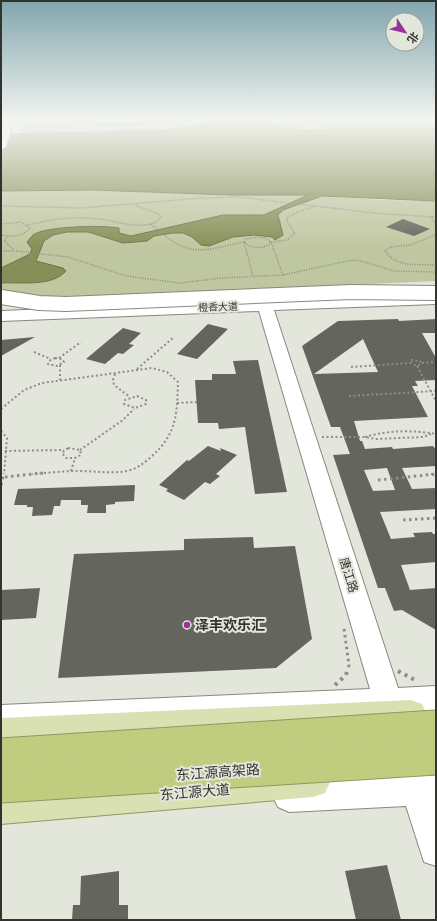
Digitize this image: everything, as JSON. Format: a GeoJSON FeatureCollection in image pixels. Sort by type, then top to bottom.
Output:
{"type":"FeatureCollection","features":[{"type":"Feature","properties":{"kind":"highway"},"geometry":{"type":"LineString","coordinates":[[316,734],[436,723]]}},
{"type":"Feature","properties":{"kind":"highway"},"geometry":{"type":"LineString","coordinates":[[1,755],[436,727]]}},
{"type":"Feature","properties":{"kind":"highway","name":"东江源高架路"},"geometry":{"type":"LineString","coordinates":[[1,786],[428,777]]}},
{"type":"Feature","properties":{"kind":"main road"},"geometry":{"type":"LineString","coordinates":[[1,732],[390,707],[436,712]]}},
{"type":"Feature","properties":{"kind":"main road","name":"东江源大道"},"geometry":{"type":"LineString","coordinates":[[1,808],[428,777]]}},
{"type":"Feature","properties":{"kind":"street"},"geometry":{"type":"LineString","coordinates":[[1,298],[39,303],[66,304],[351,292],[436,293]]}},
{"type":"Feature","properties":{"kind":"street","name":"橙香大道"},"geometry":{"type":"LineString","coordinates":[[1,316],[436,293]]}},
{"type":"Feature","properties":{"kind":"street","name":"橙香大道"},"geometry":{"type":"LineString","coordinates":[[1,310],[264,302],[436,299]]}},
{"type":"Feature","properties":{"kind":"street","name":"唐江路"},"geometry":{"type":"LineString","coordinates":[[264,302],[390,707],[428,777],[436,850]]}},
{"type":"Feature","properties":{"kind":"street"},"geometry":{"type":"LineString","coordinates":[[1,717],[390,707],[426,689]]}},
{"type":"Feature","properties":{"kind":"street"},"geometry":{"type":"LineString","coordinates":[[1,812],[428,777]]}},
{"type":"Feature","properties":{"kind":"path"},"geometry":{"type":"LineString","coordinates":[[1,206],[81,208],[220,197],[251,198],[315,207],[436,217]]}},
{"type":"Feature","properties":{"kind":"path"},"geometry":{"type":"LineString","coordinates":[[1,224],[18,222],[28,224],[53,219],[98,218],[131,227],[151,224],[160,219],[161,216],[159,214],[132,204]]}},
{"type":"Feature","properties":{"kind":"path"},"geometry":{"type":"LineString","coordinates":[[244,242],[250,247],[258,248],[266,246],[271,242],[287,240],[295,234],[287,221],[287,218],[315,207]]}},
{"type":"Feature","properties":{"kind":"path"},"geometry":{"type":"LineString","coordinates":[[431,217],[436,226]]}},
{"type":"Feature","properties":{"kind":"path"},"geometry":{"type":"LineString","coordinates":[[1,235],[8,236],[25,233],[30,228],[28,224]]}},
{"type":"Feature","properties":{"kind":"path"},"geometry":{"type":"LineString","coordinates":[[151,224],[168,239],[181,247],[195,251],[244,242],[246,239],[257,237],[268,239],[271,242],[282,275]]}},
{"type":"Feature","properties":{"kind":"path"},"geometry":{"type":"LineString","coordinates":[[436,238],[435,234],[411,245],[390,248],[385,251],[390,258],[400,263],[436,265]]}},
{"type":"Feature","properties":{"kind":"path"},"geometry":{"type":"LineString","coordinates":[[8,236],[5,239],[6,244],[17,251]]}},
{"type":"Feature","properties":{"kind":"path"},"geometry":{"type":"LineString","coordinates":[[244,242],[253,276]]}},
{"type":"Feature","properties":{"kind":"path"},"geometry":{"type":"LineString","coordinates":[[1,251],[17,251],[68,257],[126,276],[180,283],[253,276],[282,275],[302,272],[352,260],[361,261],[394,271],[436,272]]}},
{"type":"Feature","properties":{"kind":"path"},"geometry":{"type":"LineString","coordinates":[[136,369],[174,337]]}},
{"type":"Feature","properties":{"kind":"path"},"geometry":{"type":"LineString","coordinates":[[34,352],[51,359],[59,358],[81,342]]}},
{"type":"Feature","properties":{"kind":"path"},"geometry":{"type":"LineString","coordinates":[[51,359],[48,364],[53,366],[60,365],[64,362],[59,358]]}},
{"type":"Feature","properties":{"kind":"path"},"geometry":{"type":"LineString","coordinates":[[410,363],[411,360],[422,363],[436,362]]}},
{"type":"Feature","properties":{"kind":"path"},"geometry":{"type":"LineString","coordinates":[[351,367],[410,363],[417,366],[436,401]]}},
{"type":"Feature","properties":{"kind":"path"},"geometry":{"type":"LineString","coordinates":[[417,366],[422,363]]}},
{"type":"Feature","properties":{"kind":"path"},"geometry":{"type":"LineString","coordinates":[[60,365],[60,380]]}},
{"type":"Feature","properties":{"kind":"path"},"geometry":{"type":"LineString","coordinates":[[1,409],[19,393],[32,387],[60,380],[115,374],[136,369],[156,368],[166,371],[178,382],[173,432],[160,450],[137,468],[126,471],[112,472],[71,472],[5,477]]}},
{"type":"Feature","properties":{"kind":"path"},"geometry":{"type":"LineString","coordinates":[[115,374],[112,380],[114,385],[131,397]]}},
{"type":"Feature","properties":{"kind":"path"},"geometry":{"type":"LineString","coordinates":[[349,396],[436,391]]}},
{"type":"Feature","properties":{"kind":"path"},"geometry":{"type":"LineString","coordinates":[[80,450],[123,420],[134,409],[143,407],[146,404],[146,400],[141,397],[131,397],[125,400],[124,404],[134,409]]}},
{"type":"Feature","properties":{"kind":"path"},"geometry":{"type":"LineString","coordinates":[[177,403],[198,402]]}},
{"type":"Feature","properties":{"kind":"path"},"geometry":{"type":"LineString","coordinates":[[1,416],[1,421]]}},
{"type":"Feature","properties":{"kind":"path"},"geometry":{"type":"LineString","coordinates":[[1,431],[7,438],[5,451],[5,477],[1,485]]}},
{"type":"Feature","properties":{"kind":"path"},"geometry":{"type":"LineString","coordinates":[[365,437],[375,434],[420,431],[436,434]]}},
{"type":"Feature","properties":{"kind":"path"},"geometry":{"type":"LineString","coordinates":[[306,438],[365,437],[376,439],[422,437],[431,434]]}},
{"type":"Feature","properties":{"kind":"path"},"geometry":{"type":"LineString","coordinates":[[5,451],[64,450],[73,448],[80,450]]}},
{"type":"Feature","properties":{"kind":"path"},"geometry":{"type":"LineString","coordinates":[[64,450],[62,453],[63,456],[66,458],[75,458],[81,455],[80,450]]}},
{"type":"Feature","properties":{"kind":"path"},"geometry":{"type":"LineString","coordinates":[[71,472],[75,458]]}},
{"type":"Feature","properties":{"kind":"path"},"geometry":{"type":"LineString","coordinates":[[378,480],[436,474]]}},
{"type":"Feature","properties":{"kind":"path"},"geometry":{"type":"LineString","coordinates":[[403,520],[436,518]]}},
{"type":"Feature","properties":{"kind":"path"},"geometry":{"type":"LineString","coordinates":[[334,685],[346,675],[349,665],[343,622]]}},
{"type":"Feature","properties":{"kind":"path"},"geometry":{"type":"LineString","coordinates":[[395,665],[398,671],[426,689]]}},
{"type":"Feature","properties":{"kind":"shaded area"},"geometry":{"type":"Polygon","coordinates":[[[1,163],[436,163],[436,201],[322,196],[283,210],[278,215],[283,235],[275,240],[272,237],[254,235],[233,237],[209,246],[201,245],[192,237],[183,233],[154,236],[147,241],[123,243],[88,232],[67,232],[53,235],[44,241],[36,261],[63,268],[66,271],[53,279],[36,283],[1,283],[1,268],[30,254],[32,249],[27,242],[33,235],[39,232],[74,227],[111,227],[119,228],[119,233],[131,236],[223,215],[264,215],[308,195],[230,195],[93,190],[1,191],[1,163]]]}},
{"type":"Feature","properties":{"kind":"shaded area"},"geometry":{"type":"Polygon","coordinates":[[[93,190],[230,195],[309,195],[380,200],[436,201],[436,281],[1,301],[1,191],[93,190]]]}},
{"type":"Feature","properties":{"kind":"building"},"geometry":{"type":"Polygon","coordinates":[[[403,219],[430,229],[414,236],[386,227],[403,219]]]}},
{"type":"Feature","properties":{"kind":"building"},"geometry":{"type":"Polygon","coordinates":[[[398,319],[399,321],[436,319],[436,333],[422,333],[436,358],[436,380],[415,381],[418,386],[412,386],[428,417],[354,421],[360,441],[362,441],[365,449],[392,447],[393,449],[433,446],[436,450],[436,466],[402,468],[412,489],[436,488],[436,509],[380,512],[391,539],[415,537],[413,533],[432,532],[433,534],[436,534],[436,562],[401,565],[410,590],[436,588],[436,630],[402,610],[394,611],[385,588],[378,588],[333,455],[350,454],[340,427],[331,427],[302,346],[338,321],[398,319]],[[363,339],[314,374],[378,372],[363,339]],[[387,468],[364,470],[373,491],[395,490],[387,468]]]}},
{"type":"Feature","properties":{"kind":"building"},"geometry":{"type":"Polygon","coordinates":[[[208,324],[228,329],[197,359],[177,354],[208,324]]]}},
{"type":"Feature","properties":{"kind":"building"},"geometry":{"type":"Polygon","coordinates":[[[123,328],[141,333],[129,344],[134,345],[123,354],[118,353],[105,364],[86,359],[123,328]]]}},
{"type":"Feature","properties":{"kind":"building"},"geometry":{"type":"Polygon","coordinates":[[[35,337],[1,356],[1,340],[35,337]]]}},
{"type":"Feature","properties":{"kind":"building"},"geometry":{"type":"Polygon","coordinates":[[[258,360],[287,492],[255,494],[245,427],[219,429],[218,423],[198,423],[195,380],[212,380],[212,374],[236,374],[233,361],[258,360]]]}},
{"type":"Feature","properties":{"kind":"building"},"geometry":{"type":"Polygon","coordinates":[[[208,446],[221,451],[220,448],[237,455],[216,474],[220,476],[210,484],[205,482],[184,500],[166,491],[168,489],[159,485],[187,460],[189,461],[208,446]]]}},
{"type":"Feature","properties":{"kind":"building"},"geometry":{"type":"Polygon","coordinates":[[[135,485],[134,501],[115,502],[115,504],[106,505],[106,513],[87,513],[88,505],[81,505],[81,500],[61,500],[60,506],[54,506],[52,515],[32,516],[33,507],[27,507],[27,505],[14,505],[18,489],[135,485]]]}},
{"type":"Feature","properties":{"kind":"building","name":"泽丰欢乐汇"},"geometry":{"type":"Polygon","coordinates":[[[253,537],[254,548],[295,546],[312,639],[276,668],[58,678],[74,554],[184,550],[184,539],[253,537]]]}},
{"type":"Feature","properties":{"kind":"building"},"geometry":{"type":"Polygon","coordinates":[[[40,588],[36,618],[1,620],[1,590],[40,588]]]}},
{"type":"Feature","properties":{"kind":"building"},"geometry":{"type":"Polygon","coordinates":[[[387,865],[401,920],[356,920],[345,871],[387,865]]]}},
{"type":"Feature","properties":{"kind":"building"},"geometry":{"type":"Polygon","coordinates":[[[119,871],[119,905],[128,905],[128,920],[72,920],[73,905],[80,905],[81,876],[119,871]]]}},
{"type":"Feature","properties":{"kind":"place","name":"泽丰欢乐汇"},"geometry":{"type":"Point","coordinates":[187,625]}}]}
